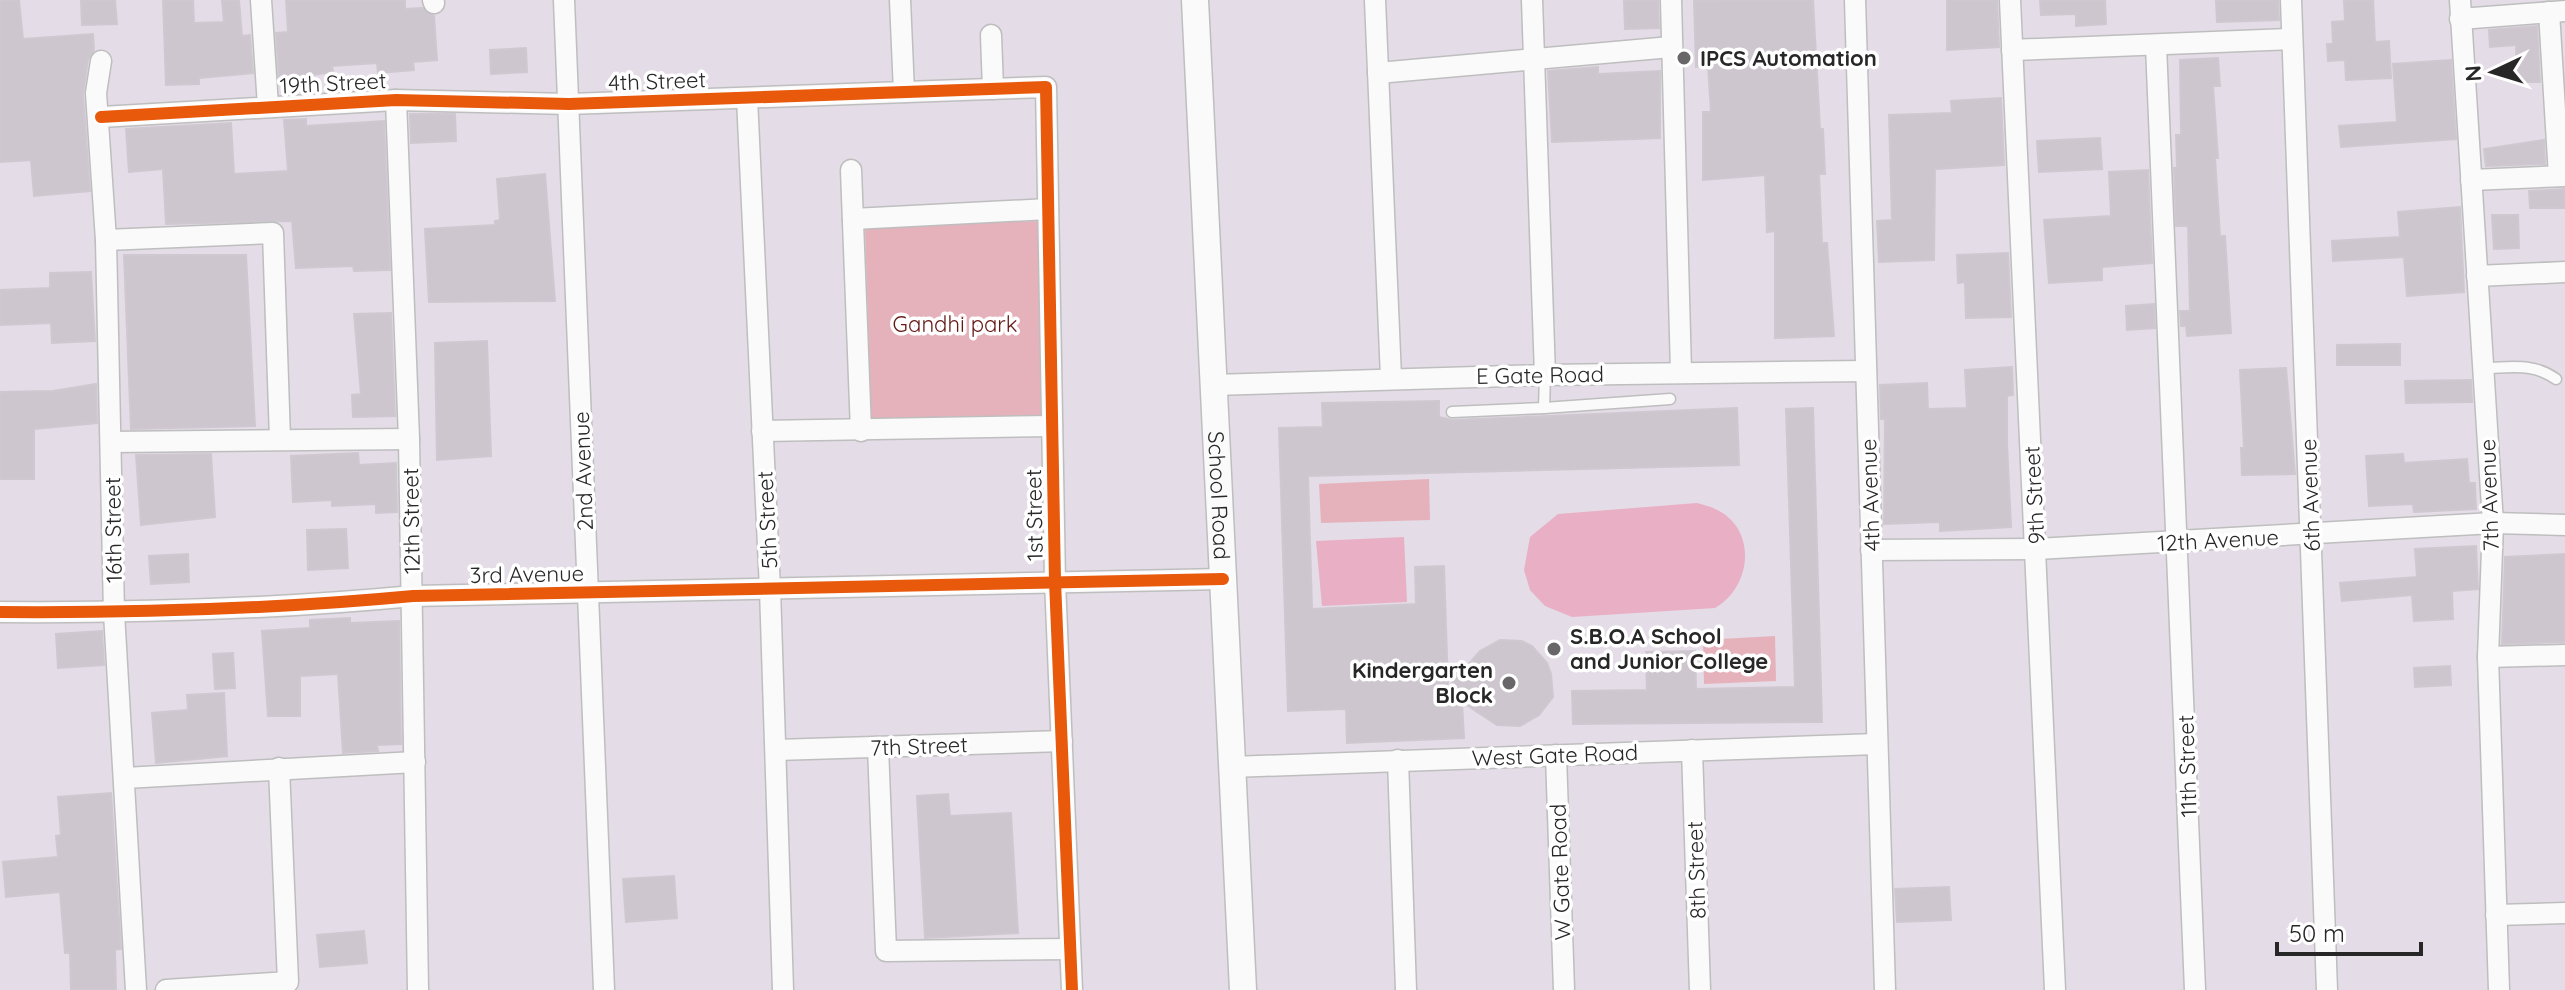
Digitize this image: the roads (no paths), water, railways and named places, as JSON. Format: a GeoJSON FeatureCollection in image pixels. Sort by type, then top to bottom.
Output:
{"type":"FeatureCollection","features":[{"type":"Feature","properties":{"kind":"street"},"geometry":{"type":"LineString","coordinates":[[261,0],[268,106]]}},
{"type":"Feature","properties":{"kind":"street","name":"2nd Avenue"},"geometry":{"type":"LineString","coordinates":[[564,0],[604,990]]}},
{"type":"Feature","properties":{"kind":"street"},"geometry":{"type":"LineString","coordinates":[[900,0],[904,92]]}},
{"type":"Feature","properties":{"kind":"street","name":"School Road"},"geometry":{"type":"LineString","coordinates":[[1195,0],[1243,990]]}},
{"type":"Feature","properties":{"kind":"street"},"geometry":{"type":"LineString","coordinates":[[1375,0],[1391,378]]}},
{"type":"Feature","properties":{"kind":"street"},"geometry":{"type":"LineString","coordinates":[[1532,0],[1545,375]]}},
{"type":"Feature","properties":{"kind":"street"},"geometry":{"type":"LineString","coordinates":[[1671,0],[1681,372]]}},
{"type":"Feature","properties":{"kind":"street","name":"4th Avenue"},"geometry":{"type":"LineString","coordinates":[[1855,0],[1885,990]]}},
{"type":"Feature","properties":{"kind":"street","name":"9th Street"},"geometry":{"type":"LineString","coordinates":[[2010,0],[2055,990]]}},
{"type":"Feature","properties":{"kind":"street","name":"6th Avenue"},"geometry":{"type":"LineString","coordinates":[[2291,0],[2327,990]]}},
{"type":"Feature","properties":{"kind":"street"},"geometry":{"type":"LineString","coordinates":[[2460,9],[2557,12],[2562,176],[2471,180]]}},
{"type":"Feature","properties":{"kind":"street","name":"7th Avenue"},"geometry":{"type":"LineString","coordinates":[[2460,9],[2493,523],[2488,657],[2499,990]]}},
{"type":"Feature","properties":{"kind":"street"},"geometry":{"type":"LineString","coordinates":[[747,98],[993,89],[991,35]]}},
{"type":"Feature","properties":{"kind":"street"},"geometry":{"type":"LineString","coordinates":[[2012,50],[2291,39]]}},
{"type":"Feature","properties":{"kind":"street","name":"11th Street"},"geometry":{"type":"LineString","coordinates":[[2156,45],[2179,542],[2195,990]]}},
{"type":"Feature","properties":{"kind":"street"},"geometry":{"type":"LineString","coordinates":[[1378,73],[1671,47]]}},
{"type":"Feature","properties":{"kind":"street","name":"16th Street"},"geometry":{"type":"LineString","coordinates":[[101,61],[96,93],[101,117],[106,240],[114,613],[136,990]]}},
{"type":"Feature","properties":{"kind":"street","name":"1st Street"},"geometry":{"type":"LineString","coordinates":[[993,89],[1046,87],[1055,581],[1072,990]]}},
{"type":"Feature","properties":{"kind":"street","name":"4th Street"},"geometry":{"type":"LineString","coordinates":[[569,104],[747,98]]}},
{"type":"Feature","properties":{"kind":"street","name":"5th Street"},"geometry":{"type":"LineString","coordinates":[[747,98],[770,589],[783,990]]}},
{"type":"Feature","properties":{"kind":"street","name":"19th Street"},"geometry":{"type":"LineString","coordinates":[[101,117],[396,100],[569,104]]}},
{"type":"Feature","properties":{"kind":"street","name":"12th Street"},"geometry":{"type":"LineString","coordinates":[[396,100],[413,596],[418,990]]}},
{"type":"Feature","properties":{"kind":"street"},"geometry":{"type":"LineString","coordinates":[[851,170],[861,431]]}},
{"type":"Feature","properties":{"kind":"street"},"geometry":{"type":"LineString","coordinates":[[853,219],[1048,209]]}},
{"type":"Feature","properties":{"kind":"street"},"geometry":{"type":"LineString","coordinates":[[106,240],[273,233],[280,439]]}},
{"type":"Feature","properties":{"kind":"street"},"geometry":{"type":"LineString","coordinates":[[2477,276],[2565,272]]}},
{"type":"Feature","properties":{"kind":"street","name":"E Gate Road"},"geometry":{"type":"LineString","coordinates":[[1214,385],[1391,378],[1866,371]]}},
{"type":"Feature","properties":{"kind":"street"},"geometry":{"type":"LineString","coordinates":[[762,431],[1052,426]]}},
{"type":"Feature","properties":{"kind":"street"},"geometry":{"type":"LineString","coordinates":[[111,442],[409,439]]}},
{"type":"Feature","properties":{"kind":"street","name":"12th Avenue"},"geometry":{"type":"LineString","coordinates":[[1871,550],[2037,549],[2493,523],[2565,525]]}},
{"type":"Feature","properties":{"kind":"street","name":"3rd Avenue"},"geometry":{"type":"LineString","coordinates":[[0,612],[114,613],[328,604],[413,596],[1223,579]]}},
{"type":"Feature","properties":{"kind":"street"},"geometry":{"type":"LineString","coordinates":[[2488,657],[2565,655]]}},
{"type":"Feature","properties":{"kind":"street","name":"7th Street"},"geometry":{"type":"LineString","coordinates":[[776,750],[1062,741]]}},
{"type":"Feature","properties":{"kind":"street","name":"West Gate Road"},"geometry":{"type":"LineString","coordinates":[[1232,767],[1877,744]]}},
{"type":"Feature","properties":{"kind":"street"},"geometry":{"type":"LineString","coordinates":[[878,747],[886,951],[1070,949]]}},
{"type":"Feature","properties":{"kind":"street","name":"8th Street"},"geometry":{"type":"LineString","coordinates":[[1692,750],[1700,990]]}},
{"type":"Feature","properties":{"kind":"street","name":"W Gate Road"},"geometry":{"type":"LineString","coordinates":[[1556,755],[1564,990]]}},
{"type":"Feature","properties":{"kind":"street"},"geometry":{"type":"LineString","coordinates":[[1398,760],[1406,990]]}},
{"type":"Feature","properties":{"kind":"street"},"geometry":{"type":"LineString","coordinates":[[125,778],[415,762]]}},
{"type":"Feature","properties":{"kind":"street"},"geometry":{"type":"LineString","coordinates":[[166,990],[288,982],[279,768]]}},
{"type":"Feature","properties":{"kind":"street"},"geometry":{"type":"LineString","coordinates":[[2496,915],[2565,913]]}},
{"type":"Feature","properties":{"kind":"lane"},"geometry":{"type":"LineString","coordinates":[[2483,368],[2528,366],[2541,369],[2556,379]]}},
{"type":"Feature","properties":{"kind":"lane"},"geometry":{"type":"LineString","coordinates":[[1544,408],[1545,375]]}},
{"type":"Feature","properties":{"kind":"lane"},"geometry":{"type":"LineString","coordinates":[[1452,412],[1670,399]]}},
{"type":"Feature","properties":{"kind":"place","name":"IPCS Automation"},"geometry":{"type":"Point","coordinates":[1684,58]}},
{"type":"Feature","properties":{"kind":"place","name":"S.B.O.A School and Junior College"},"geometry":{"type":"Point","coordinates":[1554,649]}},
{"type":"Feature","properties":{"kind":"place","name":"Kindergarten Block"},"geometry":{"type":"Point","coordinates":[1509,683]}},
{"type":"Feature","properties":{"kind":"park label","name":"Gandhi park"},"geometry":{"type":"Point","coordinates":[955,324]}}]}
